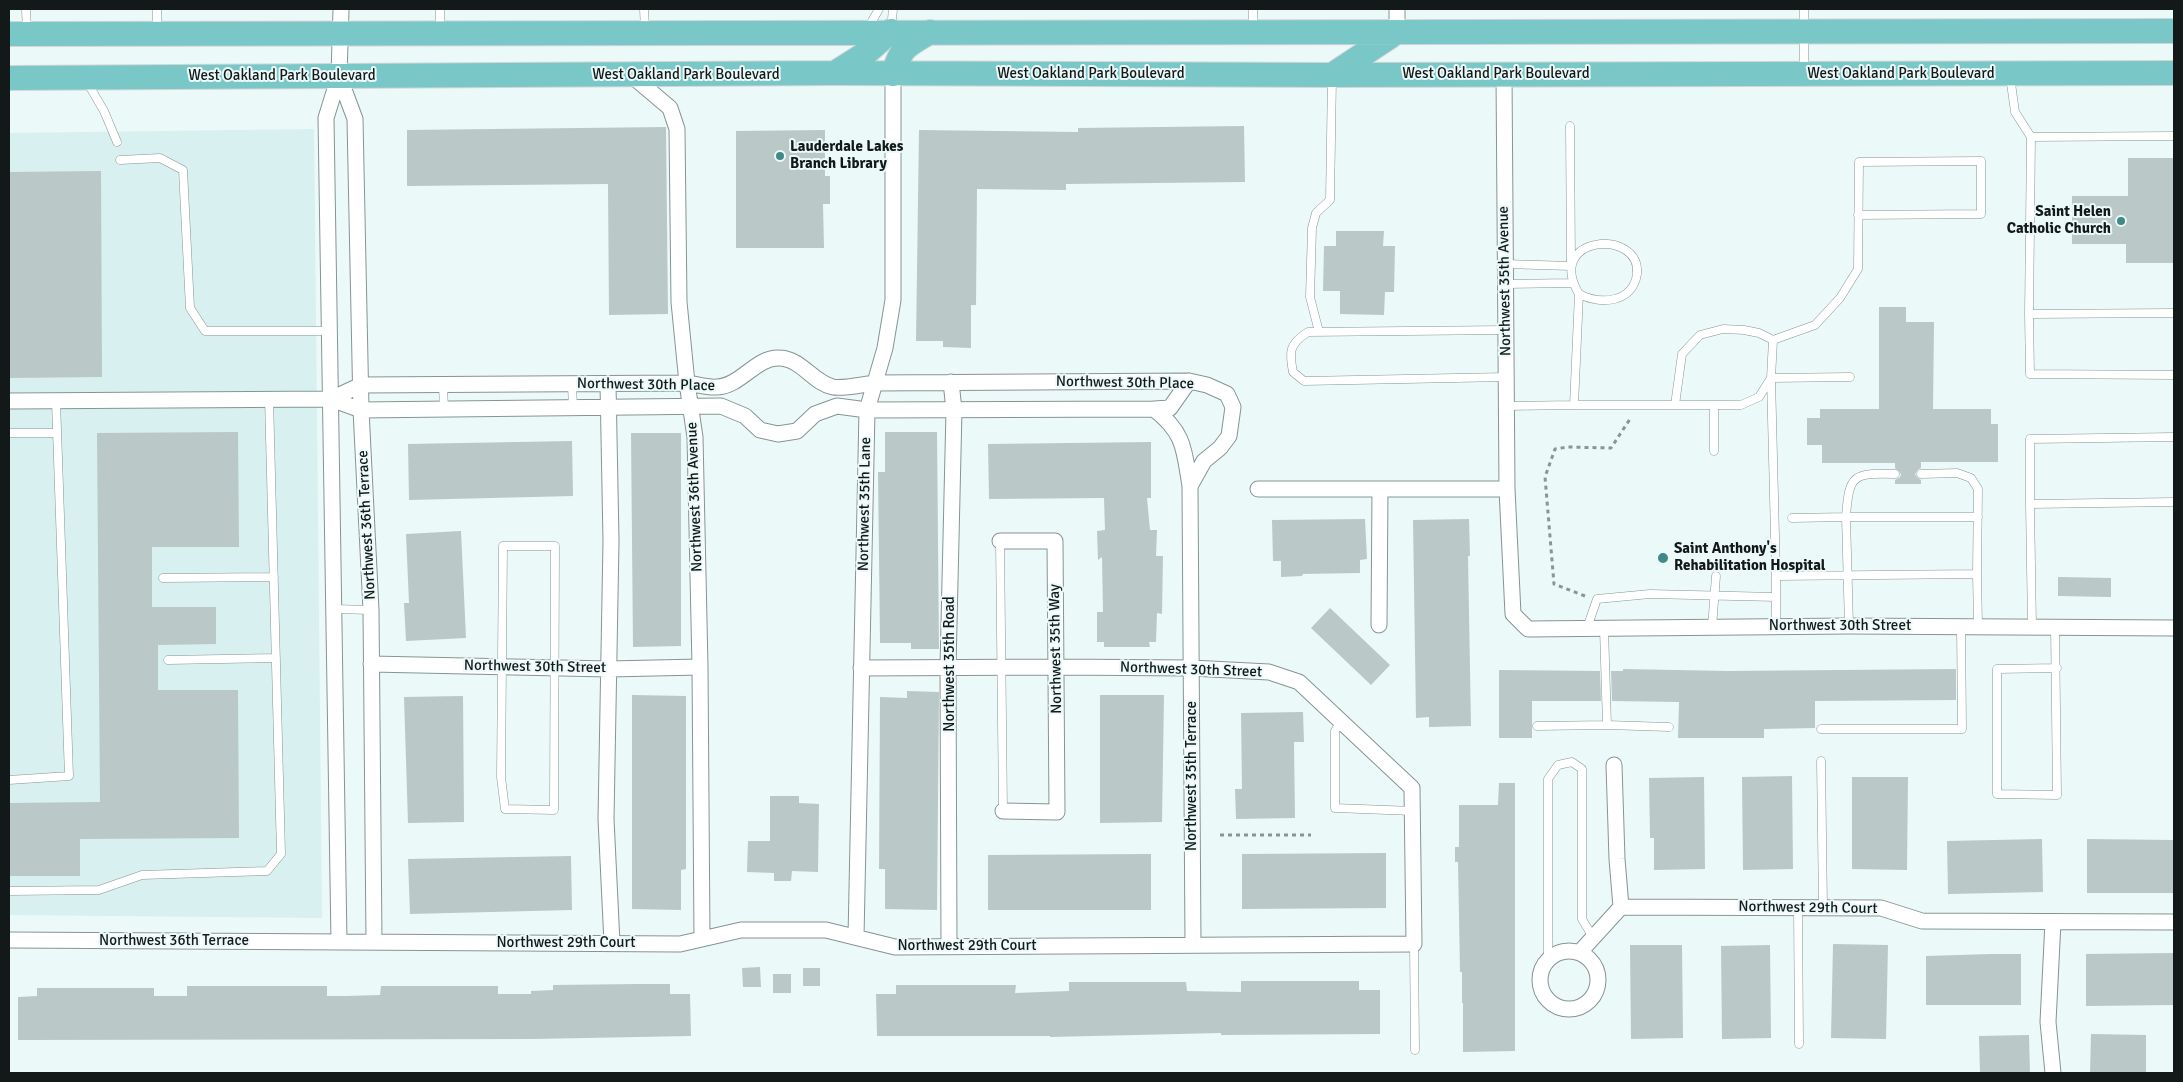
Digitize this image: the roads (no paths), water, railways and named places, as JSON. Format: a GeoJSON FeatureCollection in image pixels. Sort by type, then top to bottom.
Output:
{"type":"FeatureCollection","features":[{"type":"Feature","properties":{"kind":"main road"},"geometry":{"type":"LineString","coordinates":[[18,34],[865,32],[892,20],[930,32],[1253,20],[1804,20],[2174,31]]}},
{"type":"Feature","properties":{"kind":"main road"},"geometry":{"type":"LineString","coordinates":[[835,73],[865,54],[892,20]]}},
{"type":"Feature","properties":{"kind":"main road"},"geometry":{"type":"LineString","coordinates":[[1332,75],[1397,20]]}},
{"type":"Feature","properties":{"kind":"main road"},"geometry":{"type":"LineString","coordinates":[[893,74],[899,54],[907,46],[930,32]]}},
{"type":"Feature","properties":{"kind":"main road","name":"West Oakland Park Boulevard"},"geometry":{"type":"LineString","coordinates":[[9,78],[84,76],[835,73],[1332,75],[2174,73]]}},
{"type":"Feature","properties":{"kind":"street","name":"Northwest 36th Terrace"},"geometry":{"type":"LineString","coordinates":[[339,942],[326,118],[339,76],[341,9]]}},
{"type":"Feature","properties":{"kind":"street","name":"Northwest 35th Lane"},"geometry":{"type":"LineString","coordinates":[[856,938],[867,410],[885,348],[893,300],[893,74]]}},
{"type":"Feature","properties":{"kind":"street","name":"Northwest 35th Avenue"},"geometry":{"type":"LineString","coordinates":[[1504,74],[1507,489],[1513,614]]}},
{"type":"Feature","properties":{"kind":"street","name":"Northwest 36th Avenue"},"geometry":{"type":"LineString","coordinates":[[631,75],[670,108],[677,129],[679,302],[687,383],[695,437],[700,667],[702,939]]}},
{"type":"Feature","properties":{"kind":"street","name":"Northwest 36th Terrace"},"geometry":{"type":"LineString","coordinates":[[9,940],[374,942],[370,610],[361,410],[355,119],[339,76]]}},
{"type":"Feature","properties":{"kind":"street","name":"Northwest 30th Place"},"geometry":{"type":"LineString","coordinates":[[331,399],[361,385],[687,383],[717,388],[734,383],[766,361],[779,358],[794,362],[819,380],[833,387],[875,383],[1189,381],[1207,385],[1227,394],[1232,407],[1229,436],[1220,448],[1204,461],[1190,486]]}},
{"type":"Feature","properties":{"kind":"street"},"geometry":{"type":"LineString","coordinates":[[1154,409],[1170,408],[1189,381]]}},
{"type":"Feature","properties":{"kind":"street","name":"Northwest 35th Road"},"geometry":{"type":"LineString","coordinates":[[949,946],[950,794],[948,667],[954,410],[951,382]]}},
{"type":"Feature","properties":{"kind":"street"},"geometry":{"type":"LineString","coordinates":[[608,384],[610,541],[606,819],[612,943]]}},
{"type":"Feature","properties":{"kind":"street","name":"Northwest 30th Place"},"geometry":{"type":"LineString","coordinates":[[331,399],[361,410],[721,406],[745,416],[760,430],[778,434],[797,431],[815,414],[836,406],[867,410],[1154,409],[1170,421],[1184,446],[1190,486]]}},
{"type":"Feature","properties":{"kind":"street"},"geometry":{"type":"LineString","coordinates":[[9,401],[331,399]]}},
{"type":"Feature","properties":{"kind":"street","name":"Northwest 35th Terrace"},"geometry":{"type":"LineString","coordinates":[[1190,486],[1193,945]]}},
{"type":"Feature","properties":{"kind":"street"},"geometry":{"type":"LineString","coordinates":[[1258,489],[1507,489]]}},
{"type":"Feature","properties":{"kind":"street"},"geometry":{"type":"LineString","coordinates":[[1380,489],[1380,625]]}},
{"type":"Feature","properties":{"kind":"street","name":"Northwest 35th Way"},"geometry":{"type":"LineString","coordinates":[[1000,541],[1055,541],[1057,667],[1057,812],[1003,811]]}},
{"type":"Feature","properties":{"kind":"street","name":"Northwest 30th Street"},"geometry":{"type":"LineString","coordinates":[[1513,614],[1528,629],[1776,626],[2174,628]]}},
{"type":"Feature","properties":{"kind":"street","name":"Northwest 30th Street"},"geometry":{"type":"LineString","coordinates":[[371,664],[555,666],[609,669],[700,667]]}},
{"type":"Feature","properties":{"kind":"street","name":"Northwest 30th Street"},"geometry":{"type":"LineString","coordinates":[[861,668],[1191,668],[1269,672],[1298,682],[1412,788],[1414,944]]}},
{"type":"Feature","properties":{"kind":"street"},"geometry":{"type":"LineString","coordinates":[[1580,952],[1594,939],[1621,907],[1617,859],[1614,765]]}},
{"type":"Feature","properties":{"kind":"street","name":"Northwest 29th Court"},"geometry":{"type":"LineString","coordinates":[[1621,907],[1881,908],[1922,921],[2174,922]]}},
{"type":"Feature","properties":{"kind":"street"},"geometry":{"type":"LineString","coordinates":[[2053,922],[2048,1022],[2053,1073]]}},
{"type":"Feature","properties":{"kind":"street","name":"Northwest 29th Court"},"geometry":{"type":"LineString","coordinates":[[374,942],[680,944],[741,930],[826,930],[895,947],[1414,944]]}},
{"type":"Feature","properties":{"kind":"street"},"geometry":{"type":"LineString","coordinates":[[1569,950],[1580,952],[1590,959],[1596,968],[1599,980],[1596,991],[1590,1001],[1581,1007],[1569,1010],[1553,1004],[1542,992],[1539,980],[1541,969],[1548,959],[1557,953],[1569,950]]}},
{"type":"Feature","properties":{"kind":"lane"},"geometry":{"type":"LineString","coordinates":[[18,34],[26,9]]}},
{"type":"Feature","properties":{"kind":"lane"},"geometry":{"type":"LineString","coordinates":[[157,9],[157,33]]}},
{"type":"Feature","properties":{"kind":"lane"},"geometry":{"type":"LineString","coordinates":[[440,9],[440,33]]}},
{"type":"Feature","properties":{"kind":"lane"},"geometry":{"type":"LineString","coordinates":[[644,9],[645,32]]}},
{"type":"Feature","properties":{"kind":"lane"},"geometry":{"type":"LineString","coordinates":[[865,32],[880,9]]}},
{"type":"Feature","properties":{"kind":"lane"},"geometry":{"type":"LineString","coordinates":[[1804,20],[1804,74]]}},
{"type":"Feature","properties":{"kind":"lane"},"geometry":{"type":"LineString","coordinates":[[2010,73],[2015,112],[2031,137],[2030,374],[2174,375]]}},
{"type":"Feature","properties":{"kind":"lane"},"geometry":{"type":"LineString","coordinates":[[1319,332],[1310,296],[1312,228],[1316,213],[1330,200],[1332,75]]}},
{"type":"Feature","properties":{"kind":"lane"},"geometry":{"type":"LineString","coordinates":[[84,76],[104,111],[117,142]]}},
{"type":"Feature","properties":{"kind":"lane"},"geometry":{"type":"LineString","coordinates":[[1570,126],[1571,266],[1573,283],[1579,294],[1574,405]]}},
{"type":"Feature","properties":{"kind":"lane"},"geometry":{"type":"LineString","coordinates":[[2031,137],[2174,136]]}},
{"type":"Feature","properties":{"kind":"lane"},"geometry":{"type":"LineString","coordinates":[[120,160],[160,158],[183,170],[190,308],[205,331],[330,331]]}},
{"type":"Feature","properties":{"kind":"lane"},"geometry":{"type":"LineString","coordinates":[[1675,405],[1682,354],[1700,334],[1723,329],[1744,330],[1759,333],[1773,340],[1815,325],[1840,298],[1858,269],[1858,215],[1859,162],[1981,161],[1981,214],[1858,215]]}},
{"type":"Feature","properties":{"kind":"lane"},"geometry":{"type":"LineString","coordinates":[[1571,266],[1582,249],[1596,244],[1613,244],[1626,250],[1634,259],[1637,272],[1634,286],[1622,296],[1606,302],[1590,300],[1579,294]]}},
{"type":"Feature","properties":{"kind":"lane"},"geometry":{"type":"LineString","coordinates":[[1505,264],[1571,266]]}},
{"type":"Feature","properties":{"kind":"lane"},"geometry":{"type":"LineString","coordinates":[[1505,284],[1573,283]]}},
{"type":"Feature","properties":{"kind":"lane"},"geometry":{"type":"LineString","coordinates":[[2029,314],[2174,313]]}},
{"type":"Feature","properties":{"kind":"lane"},"geometry":{"type":"LineString","coordinates":[[1506,330],[1308,332],[1295,341],[1290,356],[1294,372],[1304,381],[1506,377]]}},
{"type":"Feature","properties":{"kind":"lane"},"geometry":{"type":"LineString","coordinates":[[1773,340],[1771,378],[1776,626]]}},
{"type":"Feature","properties":{"kind":"lane"},"geometry":{"type":"LineString","coordinates":[[1771,378],[1850,378]]}},
{"type":"Feature","properties":{"kind":"lane"},"geometry":{"type":"LineString","coordinates":[[1506,406],[1742,405],[1759,397],[1771,378]]}},
{"type":"Feature","properties":{"kind":"lane"},"geometry":{"type":"LineString","coordinates":[[443,384],[444,410]]}},
{"type":"Feature","properties":{"kind":"lane"},"geometry":{"type":"LineString","coordinates":[[572,384],[573,409]]}},
{"type":"Feature","properties":{"kind":"lane"},"geometry":{"type":"LineString","coordinates":[[9,891],[99,890],[142,874],[267,871],[282,854],[269,399]]}},
{"type":"Feature","properties":{"kind":"lane"},"geometry":{"type":"LineString","coordinates":[[9,780],[69,776],[56,401]]}},
{"type":"Feature","properties":{"kind":"lane"},"geometry":{"type":"LineString","coordinates":[[1714,406],[1714,451]]}},
{"type":"Feature","properties":{"kind":"lane"},"geometry":{"type":"LineString","coordinates":[[9,433],[58,433]]}},
{"type":"Feature","properties":{"kind":"lane"},"geometry":{"type":"LineString","coordinates":[[2032,627],[2030,439],[2174,438]]}},
{"type":"Feature","properties":{"kind":"lane"},"geometry":{"type":"LineString","coordinates":[[1849,626],[1847,492],[1853,480],[1864,473],[1895,474]]}},
{"type":"Feature","properties":{"kind":"lane"},"geometry":{"type":"LineString","coordinates":[[1921,474],[1957,473],[1971,478],[1978,489],[1978,626]]}},
{"type":"Feature","properties":{"kind":"lane"},"geometry":{"type":"LineString","coordinates":[[2030,504],[2174,502]]}},
{"type":"Feature","properties":{"kind":"lane"},"geometry":{"type":"LineString","coordinates":[[1792,518],[1978,517]]}},
{"type":"Feature","properties":{"kind":"lane"},"geometry":{"type":"LineString","coordinates":[[1000,541],[1003,811]]}},
{"type":"Feature","properties":{"kind":"lane"},"geometry":{"type":"LineString","coordinates":[[503,546],[555,546],[554,810],[505,810],[501,777],[503,666],[503,546]]}},
{"type":"Feature","properties":{"kind":"lane"},"geometry":{"type":"LineString","coordinates":[[1776,576],[1977,574]]}},
{"type":"Feature","properties":{"kind":"lane"},"geometry":{"type":"LineString","coordinates":[[1712,627],[1716,576]]}},
{"type":"Feature","properties":{"kind":"lane"},"geometry":{"type":"LineString","coordinates":[[163,578],[274,577]]}},
{"type":"Feature","properties":{"kind":"lane"},"geometry":{"type":"LineString","coordinates":[[1587,628],[1597,599],[1650,594],[1776,597]]}},
{"type":"Feature","properties":{"kind":"lane"},"geometry":{"type":"LineString","coordinates":[[334,610],[370,610]]}},
{"type":"Feature","properties":{"kind":"lane"},"geometry":{"type":"LineString","coordinates":[[1821,729],[1962,729],[1961,626]]}},
{"type":"Feature","properties":{"kind":"lane"},"geometry":{"type":"LineString","coordinates":[[2055,626],[2057,668],[2057,795],[1998,794],[1997,669],[2057,668]]}},
{"type":"Feature","properties":{"kind":"lane"},"geometry":{"type":"LineString","coordinates":[[1604,629],[1607,725]]}},
{"type":"Feature","properties":{"kind":"lane"},"geometry":{"type":"LineString","coordinates":[[168,660],[276,658]]}},
{"type":"Feature","properties":{"kind":"lane"},"geometry":{"type":"LineString","coordinates":[[1341,721],[1334,731],[1335,808],[1413,811]]}},
{"type":"Feature","properties":{"kind":"lane"},"geometry":{"type":"LineString","coordinates":[[1537,726],[1607,725],[1669,727]]}},
{"type":"Feature","properties":{"kind":"lane"},"geometry":{"type":"LineString","coordinates":[[1548,959],[1548,779],[1558,765],[1572,762],[1582,769],[1582,919],[1594,939]]}},
{"type":"Feature","properties":{"kind":"lane"},"geometry":{"type":"LineString","coordinates":[[1821,762],[1823,907]]}},
{"type":"Feature","properties":{"kind":"lane"},"geometry":{"type":"LineString","coordinates":[[1798,907],[1799,1044]]}},
{"type":"Feature","properties":{"kind":"lane"},"geometry":{"type":"LineString","coordinates":[[1414,944],[1416,1050]]}},
{"type":"Feature","properties":{"kind":"place","name":"Lauderdale Lakes Branch Library"},"geometry":{"type":"Point","coordinates":[780,156]}},
{"type":"Feature","properties":{"kind":"place","name":"Saint Helen Catholic Church"},"geometry":{"type":"Point","coordinates":[2121,221]}},
{"type":"Feature","properties":{"kind":"place","name":"Saint Anthony's Rehabilitation Hospital"},"geometry":{"type":"Point","coordinates":[1663,558]}}]}
